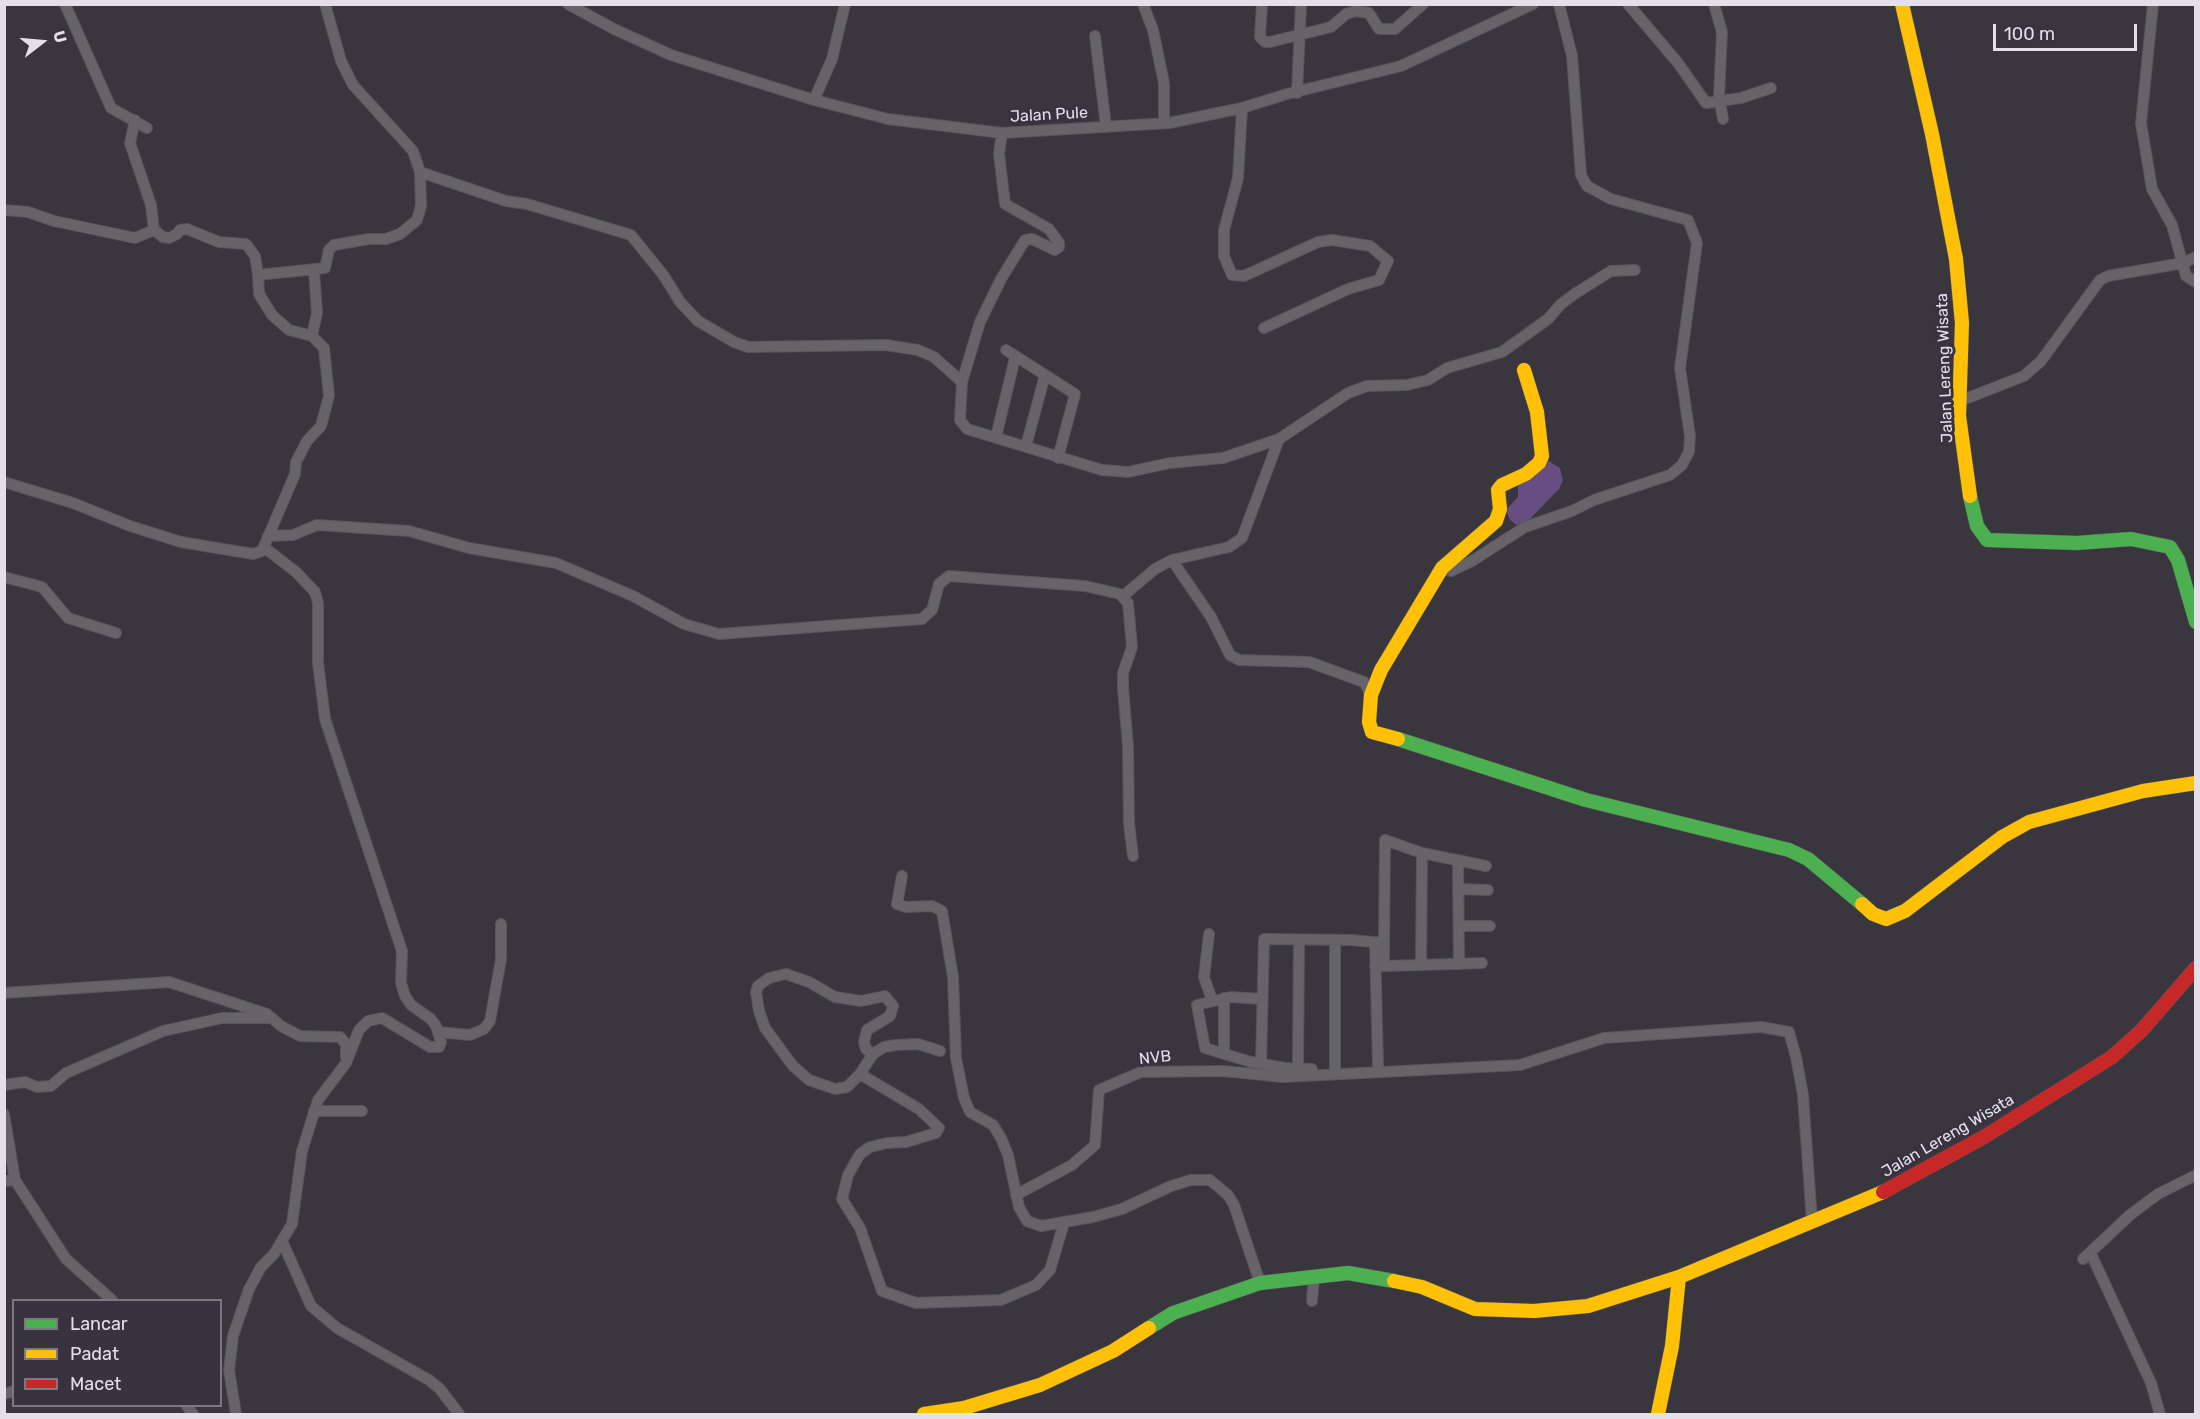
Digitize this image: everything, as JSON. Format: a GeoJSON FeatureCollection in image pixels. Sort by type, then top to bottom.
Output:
{"type":"FeatureCollection","features":[{"type":"Feature","properties":{"kind":"street"},"geometry":{"type":"LineString","coordinates":[[64,4],[111,108],[147,128]]}},
{"type":"Feature","properties":{"kind":"street"},"geometry":{"type":"LineString","coordinates":[[258,275],[327,267],[330,250],[334,244],[386,239],[409,228],[417,220],[421,206],[420,172],[413,151],[353,85],[341,61],[325,4]]}},
{"type":"Feature","properties":{"kind":"street","name":"Jalan Pule"},"geometry":{"type":"LineString","coordinates":[[568,4],[671,55],[814,100],[888,119],[1002,133],[1164,123],[1242,108],[1401,66],[1533,4]]}},
{"type":"Feature","properties":{"kind":"street"},"geometry":{"type":"LineString","coordinates":[[814,100],[832,59],[845,4]]}},
{"type":"Feature","properties":{"kind":"street"},"geometry":{"type":"LineString","coordinates":[[1143,4],[1153,30],[1164,83],[1164,123]]}},
{"type":"Feature","properties":{"kind":"street"},"geometry":{"type":"LineString","coordinates":[[1262,4],[1259,31],[1261,40],[1270,42],[1334,26],[1346,14],[1356,11],[1369,13],[1379,29],[1395,29],[1423,4]]}},
{"type":"Feature","properties":{"kind":"street"},"geometry":{"type":"LineString","coordinates":[[1297,93],[1301,4]]}},
{"type":"Feature","properties":{"kind":"street"},"geometry":{"type":"LineString","coordinates":[[1442,568],[1451,571],[1472,561],[1525,527],[1572,511],[1594,500],[1670,475],[1682,465],[1689,452],[1690,436],[1680,368],[1697,243],[1688,220],[1611,199],[1595,191],[1581,175],[1572,56],[1559,4]]}},
{"type":"Feature","properties":{"kind":"street"},"geometry":{"type":"LineString","coordinates":[[1628,4],[1678,63],[1706,104],[1741,98],[1771,88]]}},
{"type":"Feature","properties":{"kind":"street"},"geometry":{"type":"LineString","coordinates":[[1714,4],[1722,32],[1723,48],[1719,62],[1720,102],[1723,118]]}},
{"type":"Feature","properties":{"kind":"street","name":"Jalan Lereng Wisata"},"geometry":{"type":"LineString","coordinates":[[1902,4],[1932,134],[1956,260],[1962,323],[1960,400],[1972,511],[1981,535],[1995,542],[2020,544],[2131,540],[2155,542],[2170,547],[2178,560],[2196,622]]}},
{"type":"Feature","properties":{"kind":"street"},"geometry":{"type":"LineString","coordinates":[[2153,4],[2141,123],[2152,189],[2172,225],[2186,276],[2196,282]]}},
{"type":"Feature","properties":{"kind":"street"},"geometry":{"type":"LineString","coordinates":[[1095,36],[1106,126]]}},
{"type":"Feature","properties":{"kind":"street"},"geometry":{"type":"LineString","coordinates":[[1242,108],[1238,177],[1224,230],[1224,256],[1232,275],[1244,276],[1317,242],[1332,240],[1370,246],[1388,261],[1379,280],[1348,289],[1264,328]]}},
{"type":"Feature","properties":{"kind":"street"},"geometry":{"type":"LineString","coordinates":[[4,482],[73,503],[130,526],[181,542],[253,554],[265,548],[295,474],[296,462],[307,441],[321,426],[329,404],[324,348],[312,336],[289,330],[272,315],[259,294],[255,256],[246,244],[219,242],[187,229],[180,230],[169,237],[163,237],[154,230],[152,205],[130,143],[135,120]]}},
{"type":"Feature","properties":{"kind":"street"},"geometry":{"type":"LineString","coordinates":[[1002,133],[999,154],[1005,204],[1049,229],[1059,243],[1059,247],[1055,250],[1032,239],[1025,240],[1001,279],[980,322],[962,382],[960,420],[968,429],[1102,470],[1128,472],[1170,463],[1223,458],[1279,439],[1348,393],[1367,386],[1407,385],[1428,380],[1447,368],[1502,352],[1548,318],[1561,304],[1593,282],[1611,271],[1635,270]]}},
{"type":"Feature","properties":{"kind":"street"},"geometry":{"type":"LineString","coordinates":[[420,172],[506,201],[527,204],[631,235],[664,276],[680,302],[698,321],[734,342],[748,347],[886,345],[918,350],[934,357],[962,382]]}},
{"type":"Feature","properties":{"kind":"street"},"geometry":{"type":"LineString","coordinates":[[4,199],[18,211]]}},
{"type":"Feature","properties":{"kind":"street"},"geometry":{"type":"LineString","coordinates":[[4,210],[18,211],[135,238],[154,230]]}},
{"type":"Feature","properties":{"kind":"street"},"geometry":{"type":"LineString","coordinates":[[1960,400],[2024,376],[2040,361],[2100,280],[2108,276],[2183,263],[2196,257]]}},
{"type":"Feature","properties":{"kind":"street"},"geometry":{"type":"LineString","coordinates":[[312,336],[317,313],[314,270]]}},
{"type":"Feature","properties":{"kind":"street"},"geometry":{"type":"LineString","coordinates":[[996,437],[1011,354],[1075,394],[1059,458]]}},
{"type":"Feature","properties":{"kind":"street"},"geometry":{"type":"LineString","coordinates":[[1524,370],[1537,412],[1542,456],[1526,474],[1502,484],[1498,490],[1500,509],[1496,521],[1442,568],[1401,633],[1381,670],[1371,695],[1369,722],[1372,732],[1450,754],[1505,776],[1586,800],[1789,850],[1808,859],[1873,914],[1886,919],[1905,911],[2002,837],[2029,822],[2143,790],[2196,783]]}},
{"type":"Feature","properties":{"kind":"street"},"geometry":{"type":"LineString","coordinates":[[1026,446],[1045,375]]}},
{"type":"Feature","properties":{"kind":"street"},"geometry":{"type":"LineString","coordinates":[[1123,596],[1155,569],[1173,560],[1229,547],[1242,538],[1279,439]]}},
{"type":"Feature","properties":{"kind":"street"},"geometry":{"type":"LineString","coordinates":[[268,536],[293,534],[317,525],[409,531],[469,548],[556,563],[633,596],[684,624],[719,634],[922,620],[932,610],[939,584],[949,576],[1085,586],[1123,596],[1129,608],[1132,647],[1123,674],[1123,688],[1128,746],[1129,824],[1133,856]]}},
{"type":"Feature","properties":{"kind":"street"},"geometry":{"type":"LineString","coordinates":[[236,1414],[229,1370],[233,1336],[249,1289],[261,1267],[282,1241],[292,1224],[302,1151],[314,1111],[329,1082],[346,1063],[359,1030],[368,1021],[382,1018],[435,1048],[440,1045],[439,1032],[431,1019],[411,1005],[405,996],[401,982],[402,951],[325,719],[318,663],[318,603],[315,592],[296,572],[265,548]]}},
{"type":"Feature","properties":{"kind":"street"},"geometry":{"type":"LineString","coordinates":[[1173,560],[1211,617],[1230,655],[1239,660],[1309,662],[1364,682],[1371,695]]}},
{"type":"Feature","properties":{"kind":"street"},"geometry":{"type":"LineString","coordinates":[[4,577],[42,587],[68,618],[116,633]]}},
{"type":"Feature","properties":{"kind":"street"},"geometry":{"type":"LineString","coordinates":[[1378,1065],[1379,944],[1385,840],[1422,853],[1486,866]]}},
{"type":"Feature","properties":{"kind":"street"},"geometry":{"type":"LineString","coordinates":[[1421,965],[1422,853]]}},
{"type":"Feature","properties":{"kind":"street"},"geometry":{"type":"LineString","coordinates":[[1458,861],[1459,963]]}},
{"type":"Feature","properties":{"kind":"street"},"geometry":{"type":"LineString","coordinates":[[903,876],[897,897],[899,906],[932,906],[942,911],[953,977],[956,1058],[961,1085],[970,1113],[993,1125],[1001,1138],[1023,1216],[1033,1225],[1064,1223],[1110,1213],[1191,1180],[1210,1180],[1228,1195],[1234,1205],[1260,1283]]}},
{"type":"Feature","properties":{"kind":"street"},"geometry":{"type":"LineString","coordinates":[[1458,889],[1488,890]]}},
{"type":"Feature","properties":{"kind":"street"},"geometry":{"type":"LineString","coordinates":[[439,1032],[470,1035],[484,1029],[490,1021],[501,959],[501,924]]}},
{"type":"Feature","properties":{"kind":"street"},"geometry":{"type":"LineString","coordinates":[[1459,926],[1490,926]]}},
{"type":"Feature","properties":{"kind":"street"},"geometry":{"type":"LineString","coordinates":[[1209,934],[1204,977],[1212,1000]]}},
{"type":"Feature","properties":{"kind":"street"},"geometry":{"type":"LineString","coordinates":[[1261,1064],[1264,939],[1335,940],[1379,944]]}},
{"type":"Feature","properties":{"kind":"street"},"geometry":{"type":"LineString","coordinates":[[1298,1068],[1299,940]]}},
{"type":"Feature","properties":{"kind":"street"},"geometry":{"type":"LineString","coordinates":[[1335,940],[1335,1068]]}},
{"type":"Feature","properties":{"kind":"street"},"geometry":{"type":"LineString","coordinates":[[1379,966],[1482,963]]}},
{"type":"Feature","properties":{"kind":"street","name":"Jalan Lereng Wisata"},"geometry":{"type":"LineString","coordinates":[[924,1414],[964,1408],[1040,1385],[1113,1351],[1173,1313],[1260,1283],[1314,1276],[1370,1275],[1422,1287],[1475,1309],[1534,1311],[1588,1306],[1679,1277],[1875,1196],[1943,1161],[2098,1067],[2142,1030],[2196,968]]}},
{"type":"Feature","properties":{"kind":"street"},"geometry":{"type":"LineString","coordinates":[[873,1054],[866,1049],[864,1036],[867,1030],[890,1016],[893,1006],[885,996],[861,1000],[835,997],[809,982],[786,974],[769,978],[758,986],[756,992],[759,1011],[765,1028],[793,1066],[809,1080],[835,1089],[847,1087],[860,1074],[873,1054],[884,1047],[918,1044],[940,1052]]}},
{"type":"Feature","properties":{"kind":"street"},"geometry":{"type":"LineString","coordinates":[[4,993],[169,982],[197,989],[272,1018],[300,1036],[340,1037],[346,1044],[346,1063]]}},
{"type":"Feature","properties":{"kind":"street"},"geometry":{"type":"LineString","coordinates":[[1224,998],[1224,1054]]}},
{"type":"Feature","properties":{"kind":"street"},"geometry":{"type":"LineString","coordinates":[[1262,999],[1224,998],[1197,1005],[1205,1048],[1261,1064],[1298,1068],[1378,1065],[1402,1070],[1520,1065],[1604,1038],[1761,1027],[1789,1032],[1803,1095],[1812,1221]]}},
{"type":"Feature","properties":{"kind":"street"},"geometry":{"type":"LineString","coordinates":[[4,1085],[25,1082],[37,1088],[51,1086],[66,1073],[163,1031],[222,1018],[272,1018]]}},
{"type":"Feature","properties":{"kind":"street","name":"NVB"},"geometry":{"type":"LineString","coordinates":[[1016,1195],[1072,1165],[1095,1145],[1099,1090],[1141,1072],[1223,1071],[1283,1077],[1402,1070]]}},
{"type":"Feature","properties":{"kind":"street"},"geometry":{"type":"LineString","coordinates":[[860,1074],[919,1109],[939,1128],[936,1133],[906,1143],[887,1143],[870,1148],[860,1154],[848,1175],[842,1199],[860,1228],[882,1290],[916,1303],[1001,1300],[1036,1285],[1050,1270],[1064,1223]]}},
{"type":"Feature","properties":{"kind":"street"},"geometry":{"type":"LineString","coordinates":[[314,1111],[362,1111]]}},
{"type":"Feature","properties":{"kind":"street"},"geometry":{"type":"LineString","coordinates":[[4,1113],[10,1180],[66,1259],[111,1299]]}},
{"type":"Feature","properties":{"kind":"street"},"geometry":{"type":"LineString","coordinates":[[2160,1414],[2151,1383],[2087,1256],[2149,1201],[2196,1175]]}},
{"type":"Feature","properties":{"kind":"street"},"geometry":{"type":"LineString","coordinates":[[282,1241],[311,1306],[337,1328],[429,1380],[440,1389],[459,1414]]}},
{"type":"Feature","properties":{"kind":"street"},"geometry":{"type":"LineString","coordinates":[[1312,1301],[1314,1276]]}},
{"type":"Feature","properties":{"kind":"street"},"geometry":{"type":"LineString","coordinates":[[1658,1414],[1672,1346],[1679,1277]]}},
{"type":"Feature","properties":{"kind":"shaded area"},"geometry":{"type":"Polygon","coordinates":[[[1547,460],[1560,468],[1563,480],[1559,489],[1528,521],[1518,526],[1510,520],[1506,510],[1518,497],[1518,484],[1547,460]]]}},
{"type":"Feature","properties":{"kind":"traffic: fast"},"geometry":{"type":"LineString","coordinates":[[1970,496],[1977,526],[1987,540],[2077,543],[2131,539],[2170,547],[2178,560],[2196,622]]}},
{"type":"Feature","properties":{"kind":"traffic: fast"},"geometry":{"type":"LineString","coordinates":[[1398,739],[1586,800],[1789,850],[1808,859],[1862,904]]}},
{"type":"Feature","properties":{"kind":"traffic: fast"},"geometry":{"type":"LineString","coordinates":[[1149,1328],[1173,1313],[1260,1283],[1348,1273],[1394,1281]]}},
{"type":"Feature","properties":{"kind":"traffic: slow"},"geometry":{"type":"LineString","coordinates":[[1902,4],[1932,134],[1956,259],[1962,323],[1959,416],[1970,496]]}},
{"type":"Feature","properties":{"kind":"traffic: slow"},"geometry":{"type":"LineString","coordinates":[[1398,739],[1372,732],[1369,722],[1371,695],[1381,670],[1442,568],[1496,521],[1500,509],[1498,490],[1502,485],[1526,474],[1539,463],[1542,456],[1537,412],[1524,370]]}},
{"type":"Feature","properties":{"kind":"traffic: slow"},"geometry":{"type":"LineString","coordinates":[[1862,904],[1873,914],[1886,919],[1905,911],[2002,837],[2029,822],[2143,791],[2196,783]]}},
{"type":"Feature","properties":{"kind":"traffic: slow"},"geometry":{"type":"LineString","coordinates":[[1394,1281],[1422,1287],[1475,1309],[1534,1311],[1588,1306],[1679,1277],[1883,1192]]}},
{"type":"Feature","properties":{"kind":"traffic: slow"},"geometry":{"type":"LineString","coordinates":[[1658,1414],[1672,1346],[1679,1277]]}},
{"type":"Feature","properties":{"kind":"traffic: slow"},"geometry":{"type":"LineString","coordinates":[[924,1414],[964,1408],[1040,1385],[1113,1351],[1149,1328]]}},
{"type":"Feature","properties":{"kind":"traffic: jam"},"geometry":{"type":"LineString","coordinates":[[1883,1192],[1984,1137],[2112,1057],[2142,1030],[2196,968]]}}]}
